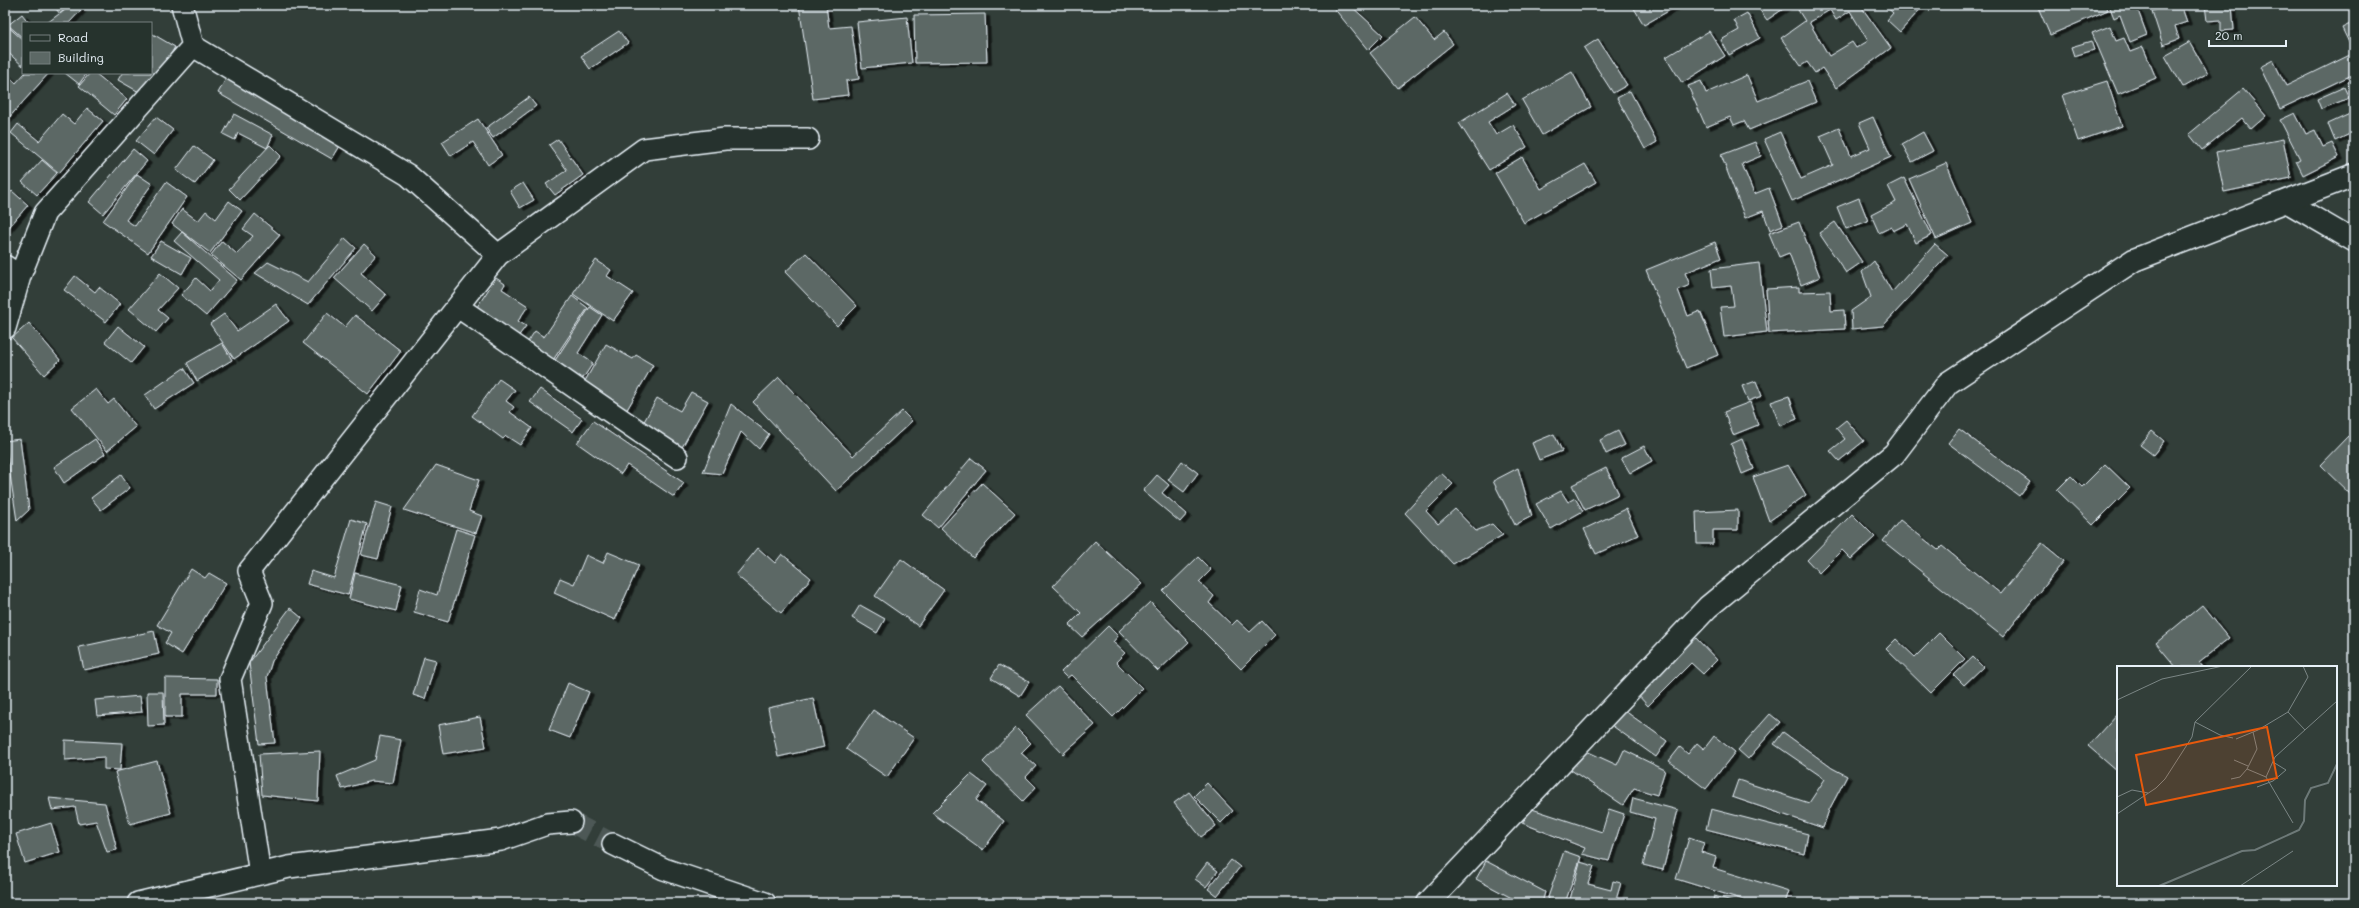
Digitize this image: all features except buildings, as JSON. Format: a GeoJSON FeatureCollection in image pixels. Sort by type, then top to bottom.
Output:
{"type":"FeatureCollection","features":[{"type":"Feature","properties":{"kind":"street"},"geometry":{"type":"LineString","coordinates":[[182,5],[193,46],[408,176],[498,255]]}},
{"type":"Feature","properties":{"kind":"street"},"geometry":{"type":"LineString","coordinates":[[5,328],[13,271],[45,212],[193,46]]}},
{"type":"Feature","properties":{"kind":"street"},"geometry":{"type":"LineString","coordinates":[[260,874],[230,679],[262,603],[249,571],[498,255],[644,149],[725,139],[808,139]]}},
{"type":"Feature","properties":{"kind":"street"},"geometry":{"type":"LineString","coordinates":[[1428,903],[1708,607],[1894,454],[1948,383],[2134,260],[2354,175]]}},
{"type":"Feature","properties":{"kind":"street"},"geometry":{"type":"LineString","coordinates":[[2287,202],[2354,241]]}},
{"type":"Feature","properties":{"kind":"street"},"geometry":{"type":"LineString","coordinates":[[458,307],[553,372],[582,394],[677,458]]}},
{"type":"Feature","properties":{"kind":"street"},"geometry":{"type":"LineString","coordinates":[[138,903],[289,867],[501,840],[547,824],[571,822]]}},
{"type":"Feature","properties":{"kind":"street"},"geometry":{"type":"LineString","coordinates":[[613,844],[664,869],[765,903]]}},
{"type":"Feature","properties":{"kind":"tunnel"},"geometry":{"type":"LineString","coordinates":[[571,822],[613,844]]}}]}
